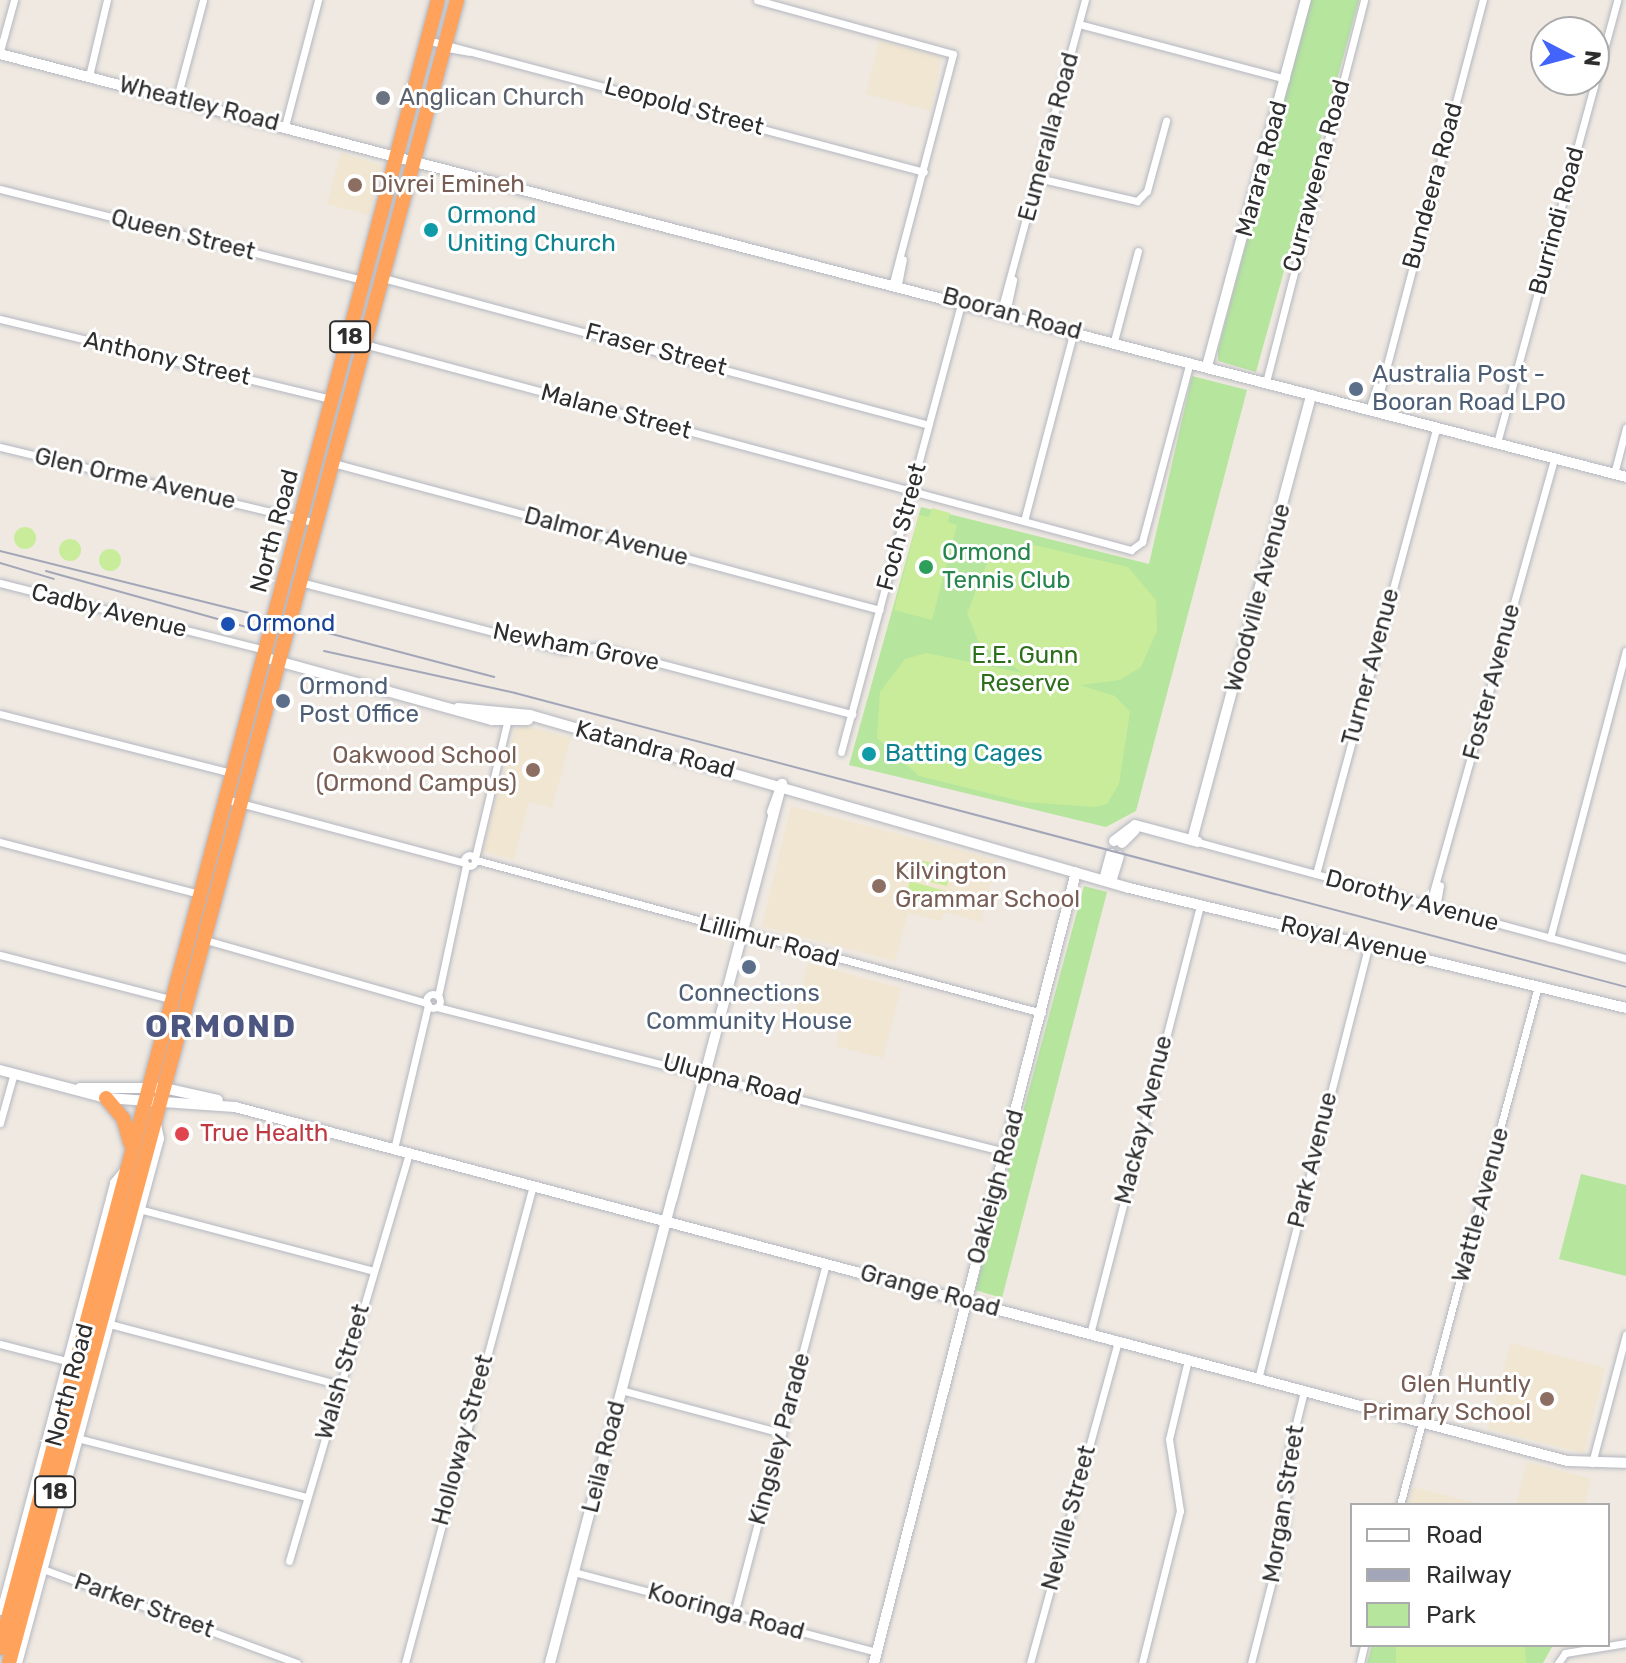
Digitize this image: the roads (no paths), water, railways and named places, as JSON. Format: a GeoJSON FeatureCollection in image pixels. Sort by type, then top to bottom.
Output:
{"type":"FeatureCollection","features":[{"type":"Feature","properties":{"kind":"highway","name":"North Road"},"geometry":{"type":"LineString","coordinates":[[9,1663],[34,1566],[77,1364],[130,1206],[163,1094],[332,463],[357,342],[365,280],[438,0]]}},
{"type":"Feature","properties":{"kind":"highway","name":"North Road"},"geometry":{"type":"LineString","coordinates":[[0,1648],[34,1566],[74,1437],[77,1364],[104,1322],[130,1206],[128,1165],[158,1041],[334,399],[383,278],[457,0]]}},
{"type":"Feature","properties":{"kind":"highway"},"geometry":{"type":"LineString","coordinates":[[384,206],[401,210]]}},
{"type":"Feature","properties":{"kind":"highway"},"geometry":{"type":"LineString","coordinates":[[158,1041],[176,1044]]}},
{"type":"Feature","properties":{"kind":"highway"},"geometry":{"type":"LineString","coordinates":[[106,1098],[123,1118],[132,1147]]}},
{"type":"Feature","properties":{"kind":"street"},"geometry":{"type":"LineString","coordinates":[[0,53],[14,0]]}},
{"type":"Feature","properties":{"kind":"street"},"geometry":{"type":"LineString","coordinates":[[89,76],[107,0]]}},
{"type":"Feature","properties":{"kind":"street"},"geometry":{"type":"LineString","coordinates":[[177,98],[203,0]]}},
{"type":"Feature","properties":{"kind":"street"},"geometry":{"type":"LineString","coordinates":[[285,126],[318,0]]}},
{"type":"Feature","properties":{"kind":"street"},"geometry":{"type":"LineString","coordinates":[[757,0],[953,54],[896,283]]}},
{"type":"Feature","properties":{"kind":"street","name":"Eumeralla Road"},"geometry":{"type":"LineString","coordinates":[[1004,312],[1085,0]]}},
{"type":"Feature","properties":{"kind":"street","name":"Marara Road"},"geometry":{"type":"LineString","coordinates":[[1210,367],[1306,0]]}},
{"type":"Feature","properties":{"kind":"street","name":"Curraweena Road"},"geometry":{"type":"LineString","coordinates":[[1263,381],[1364,0]]}},
{"type":"Feature","properties":{"kind":"street","name":"Bundeera Road"},"geometry":{"type":"LineString","coordinates":[[1372,411],[1483,0]]}},
{"type":"Feature","properties":{"kind":"street","name":"Burrindi Road"},"geometry":{"type":"LineString","coordinates":[[1497,443],[1617,0]]}},
{"type":"Feature","properties":{"kind":"street"},"geometry":{"type":"LineString","coordinates":[[1079,24],[1286,79]]}},
{"type":"Feature","properties":{"kind":"street","name":"Leopold Street"},"geometry":{"type":"LineString","coordinates":[[427,40],[925,169]]}},
{"type":"Feature","properties":{"kind":"street","name":"Wheatley Road"},"geometry":{"type":"LineString","coordinates":[[0,53],[397,154]]}},
{"type":"Feature","properties":{"kind":"street"},"geometry":{"type":"LineString","coordinates":[[1038,178],[1137,201],[1147,191],[1166,121]]}},
{"type":"Feature","properties":{"kind":"street","name":"Booran Road"},"geometry":{"type":"LineString","coordinates":[[397,154],[1626,477]]}},
{"type":"Feature","properties":{"kind":"street","name":"Queen Street"},"geometry":{"type":"LineString","coordinates":[[0,189],[365,280]]}},
{"type":"Feature","properties":{"kind":"street"},"geometry":{"type":"LineString","coordinates":[[1114,341],[1138,251]]}},
{"type":"Feature","properties":{"kind":"street","name":"Fraser Street"},"geometry":{"type":"LineString","coordinates":[[383,278],[929,425]]}},
{"type":"Feature","properties":{"kind":"street","name":"Foch Street"},"geometry":{"type":"LineString","coordinates":[[841,752],[961,301]]}},
{"type":"Feature","properties":{"kind":"street","name":"Anthony Street"},"geometry":{"type":"LineString","coordinates":[[0,319],[334,399]]}},
{"type":"Feature","properties":{"kind":"street"},"geometry":{"type":"LineString","coordinates":[[1024,521],[1074,331]]}},
{"type":"Feature","properties":{"kind":"street","name":"Malane Street"},"geometry":{"type":"LineString","coordinates":[[357,342],[1024,521],[1139,548],[1190,362]]}},
{"type":"Feature","properties":{"kind":"street","name":"Woodville Avenue"},"geometry":{"type":"LineString","coordinates":[[1195,841],[1311,395]]}},
{"type":"Feature","properties":{"kind":"street","name":"Turner Avenue"},"geometry":{"type":"LineString","coordinates":[[1316,874],[1434,427]]}},
{"type":"Feature","properties":{"kind":"street"},"geometry":{"type":"LineString","coordinates":[[1614,474],[1626,428]]}},
{"type":"Feature","properties":{"kind":"street","name":"Glen Orme Avenue"},"geometry":{"type":"LineString","coordinates":[[0,447],[316,523]]}},
{"type":"Feature","properties":{"kind":"street","name":"Foster Avenue"},"geometry":{"type":"LineString","coordinates":[[1433,908],[1552,457]]}},
{"type":"Feature","properties":{"kind":"street","name":"Dalmor Avenue"},"geometry":{"type":"LineString","coordinates":[[332,463],[880,610]]}},
{"type":"Feature","properties":{"kind":"street","name":"Newham Grove"},"geometry":{"type":"LineString","coordinates":[[300,582],[562,650],[602,648],[852,714]]}},
{"type":"Feature","properties":{"kind":"street","name":"Cadby Avenue"},"geometry":{"type":"LineString","coordinates":[[0,583],[264,653]]}},
{"type":"Feature","properties":{"kind":"street"},"geometry":{"type":"LineString","coordinates":[[1550,938],[1626,651]]}},
{"type":"Feature","properties":{"kind":"street","name":"Katandra Road"},"geometry":{"type":"LineString","coordinates":[[264,653],[279,662],[458,708],[548,722],[763,779],[811,800],[1080,873]]}},
{"type":"Feature","properties":{"kind":"street"},"geometry":{"type":"LineString","coordinates":[[0,714],[232,773]]}},
{"type":"Feature","properties":{"kind":"street","name":"Walsh Street"},"geometry":{"type":"LineString","coordinates":[[289,1561],[398,1183],[427,1022],[509,716]]}},
{"type":"Feature","properties":{"kind":"street","name":"Leila Road"},"geometry":{"type":"LineString","coordinates":[[550,1663],[781,788]]}},
{"type":"Feature","properties":{"kind":"street","name":"Lillimur Road"},"geometry":{"type":"LineString","coordinates":[[225,799],[1042,1013]]}},
{"type":"Feature","properties":{"kind":"street"},"geometry":{"type":"LineString","coordinates":[[1118,842],[1145,828],[1195,841]]}},
{"type":"Feature","properties":{"kind":"street","name":"Dorothy Avenue"},"geometry":{"type":"LineString","coordinates":[[1195,841],[1626,958]]}},
{"type":"Feature","properties":{"kind":"street"},"geometry":{"type":"LineString","coordinates":[[0,842],[199,894]]}},
{"type":"Feature","properties":{"kind":"street"},"geometry":{"type":"LineString","coordinates":[[1108,881],[1115,855]]}},
{"type":"Feature","properties":{"kind":"street","name":"Royal Avenue"},"geometry":{"type":"LineString","coordinates":[[1080,873],[1200,906],[1370,942],[1626,1008]]}},
{"type":"Feature","properties":{"kind":"street","name":"Oakleigh Road"},"geometry":{"type":"LineString","coordinates":[[875,1658],[1080,873]]}},
{"type":"Feature","properties":{"kind":"street","name":"Mackay Avenue"},"geometry":{"type":"LineString","coordinates":[[1090,1334],[1200,906]]}},
{"type":"Feature","properties":{"kind":"street","name":"Ulupna Road"},"geometry":{"type":"LineString","coordinates":[[188,936],[1005,1152]]}},
{"type":"Feature","properties":{"kind":"street","name":"Park Avenue"},"geometry":{"type":"LineString","coordinates":[[1258,1379],[1370,942]]}},
{"type":"Feature","properties":{"kind":"street"},"geometry":{"type":"LineString","coordinates":[[0,955],[170,999]]}},
{"type":"Feature","properties":{"kind":"street","name":"Wattle Avenue"},"geometry":{"type":"LineString","coordinates":[[1401,1503],[1538,986]]}},
{"type":"Feature","properties":{"kind":"street"},"geometry":{"type":"LineString","coordinates":[[0,1070],[106,1098],[144,1094]]}},
{"type":"Feature","properties":{"kind":"street"},"geometry":{"type":"LineString","coordinates":[[0,1123],[14,1073]]}},
{"type":"Feature","properties":{"kind":"street"},"geometry":{"type":"LineString","coordinates":[[74,1088],[144,1094]]}},
{"type":"Feature","properties":{"kind":"street","name":"Grange Road"},"geometry":{"type":"LineString","coordinates":[[144,1094],[163,1094],[235,1107],[1423,1423],[1596,1466],[1626,1463]]}},
{"type":"Feature","properties":{"kind":"street","name":"North Road"},"geometry":{"type":"LineString","coordinates":[[0,1611],[77,1364],[113,1182],[128,1165]]}},
{"type":"Feature","properties":{"kind":"street","name":"Holloway Street"},"geometry":{"type":"LineString","coordinates":[[405,1663],[530,1185]]}},
{"type":"Feature","properties":{"kind":"street"},"geometry":{"type":"LineString","coordinates":[[130,1206],[373,1271]]}},
{"type":"Feature","properties":{"kind":"street","name":"Kingsley Parade"},"geometry":{"type":"LineString","coordinates":[[734,1614],[826,1263]]}},
{"type":"Feature","properties":{"kind":"street"},"geometry":{"type":"LineString","coordinates":[[104,1322],[340,1385]]}},
{"type":"Feature","properties":{"kind":"street","name":"North Road"},"geometry":{"type":"LineString","coordinates":[[74,1437],[104,1322]]}},
{"type":"Feature","properties":{"kind":"street"},"geometry":{"type":"LineString","coordinates":[[1596,1466],[1601,1433],[1626,1334]]}},
{"type":"Feature","properties":{"kind":"street","name":"Neville Street"},"geometry":{"type":"LineString","coordinates":[[1030,1663],[1116,1341]]}},
{"type":"Feature","properties":{"kind":"street"},"geometry":{"type":"LineString","coordinates":[[0,1344],[77,1364]]}},
{"type":"Feature","properties":{"kind":"street"},"geometry":{"type":"LineString","coordinates":[[1142,1663],[1180,1511],[1169,1439],[1188,1360]]}},
{"type":"Feature","properties":{"kind":"street"},"geometry":{"type":"LineString","coordinates":[[621,1390],[782,1433]]}},
{"type":"Feature","properties":{"kind":"street","name":"Morgan Street"},"geometry":{"type":"LineString","coordinates":[[1251,1663],[1284,1534],[1289,1452],[1304,1391]]}},
{"type":"Feature","properties":{"kind":"street"},"geometry":{"type":"LineString","coordinates":[[74,1437],[307,1497]]}},
{"type":"Feature","properties":{"kind":"street","name":"North Road"},"geometry":{"type":"LineString","coordinates":[[18,1663],[34,1566]]}},
{"type":"Feature","properties":{"kind":"street","name":"Parker Street"},"geometry":{"type":"LineString","coordinates":[[34,1566],[297,1663]]}},
{"type":"Feature","properties":{"kind":"street","name":"Kooringa Road"},"geometry":{"type":"LineString","coordinates":[[574,1572],[734,1614],[875,1658]]}},
{"type":"Feature","properties":{"kind":"street"},"geometry":{"type":"LineString","coordinates":[[1558,1663],[1565,1653],[1602,1647]]}},
{"type":"Feature","properties":{"kind":"railway"},"geometry":{"type":"LineString","coordinates":[[0,551],[261,616]]}},
{"type":"Feature","properties":{"kind":"railway"},"geometry":{"type":"LineString","coordinates":[[0,563],[54,579]]}},
{"type":"Feature","properties":{"kind":"railway"},"geometry":{"type":"LineString","coordinates":[[46,571],[258,630]]}},
{"type":"Feature","properties":{"kind":"railway"},"geometry":{"type":"LineString","coordinates":[[328,633],[494,677]]}},
{"type":"Feature","properties":{"kind":"railway"},"geometry":{"type":"LineString","coordinates":[[324,651],[515,693],[1626,987]]}},
{"type":"Feature","properties":{"kind":"place","name":"Anglican Church"},"geometry":{"type":"Point","coordinates":[383,98]}},
{"type":"Feature","properties":{"kind":"place","name":"Divrei Emineh"},"geometry":{"type":"Point","coordinates":[355,185]}},
{"type":"Feature","properties":{"kind":"place","name":"Ormond Uniting Church"},"geometry":{"type":"Point","coordinates":[431,230]}},
{"type":"Feature","properties":{"kind":"place","name":"Australia Post - Booran Road LPO"},"geometry":{"type":"Point","coordinates":[1356,389]}},
{"type":"Feature","properties":{"kind":"place","name":"Ormond Tennis Club"},"geometry":{"type":"Point","coordinates":[926,567]}},
{"type":"Feature","properties":{"kind":"place","name":"Ormond"},"geometry":{"type":"Point","coordinates":[228,624]}},
{"type":"Feature","properties":{"kind":"place","name":"Ormond Post Office"},"geometry":{"type":"Point","coordinates":[283,701]}},
{"type":"Feature","properties":{"kind":"place","name":"Batting Cages"},"geometry":{"type":"Point","coordinates":[869,754]}},
{"type":"Feature","properties":{"kind":"place","name":"Oakwood School (Ormond Campus)"},"geometry":{"type":"Point","coordinates":[533,770]}},
{"type":"Feature","properties":{"kind":"place","name":"Kilvington Grammar School"},"geometry":{"type":"Point","coordinates":[879,886]}},
{"type":"Feature","properties":{"kind":"place","name":"Connections Community House"},"geometry":{"type":"Point","coordinates":[749,967]}},
{"type":"Feature","properties":{"kind":"place","name":"True Health"},"geometry":{"type":"Point","coordinates":[182,1134]}},
{"type":"Feature","properties":{"kind":"place","name":"Glen Huntly Primary School"},"geometry":{"type":"Point","coordinates":[1547,1399]}},
{"type":"Feature","properties":{"kind":"district","name":"ORMOND"},"geometry":{"type":"Point","coordinates":[221,1026]}},
{"type":"Feature","properties":{"kind":"park label","name":"E.E. Gunn Reserve"},"geometry":{"type":"Point","coordinates":[1025,670]}}]}
